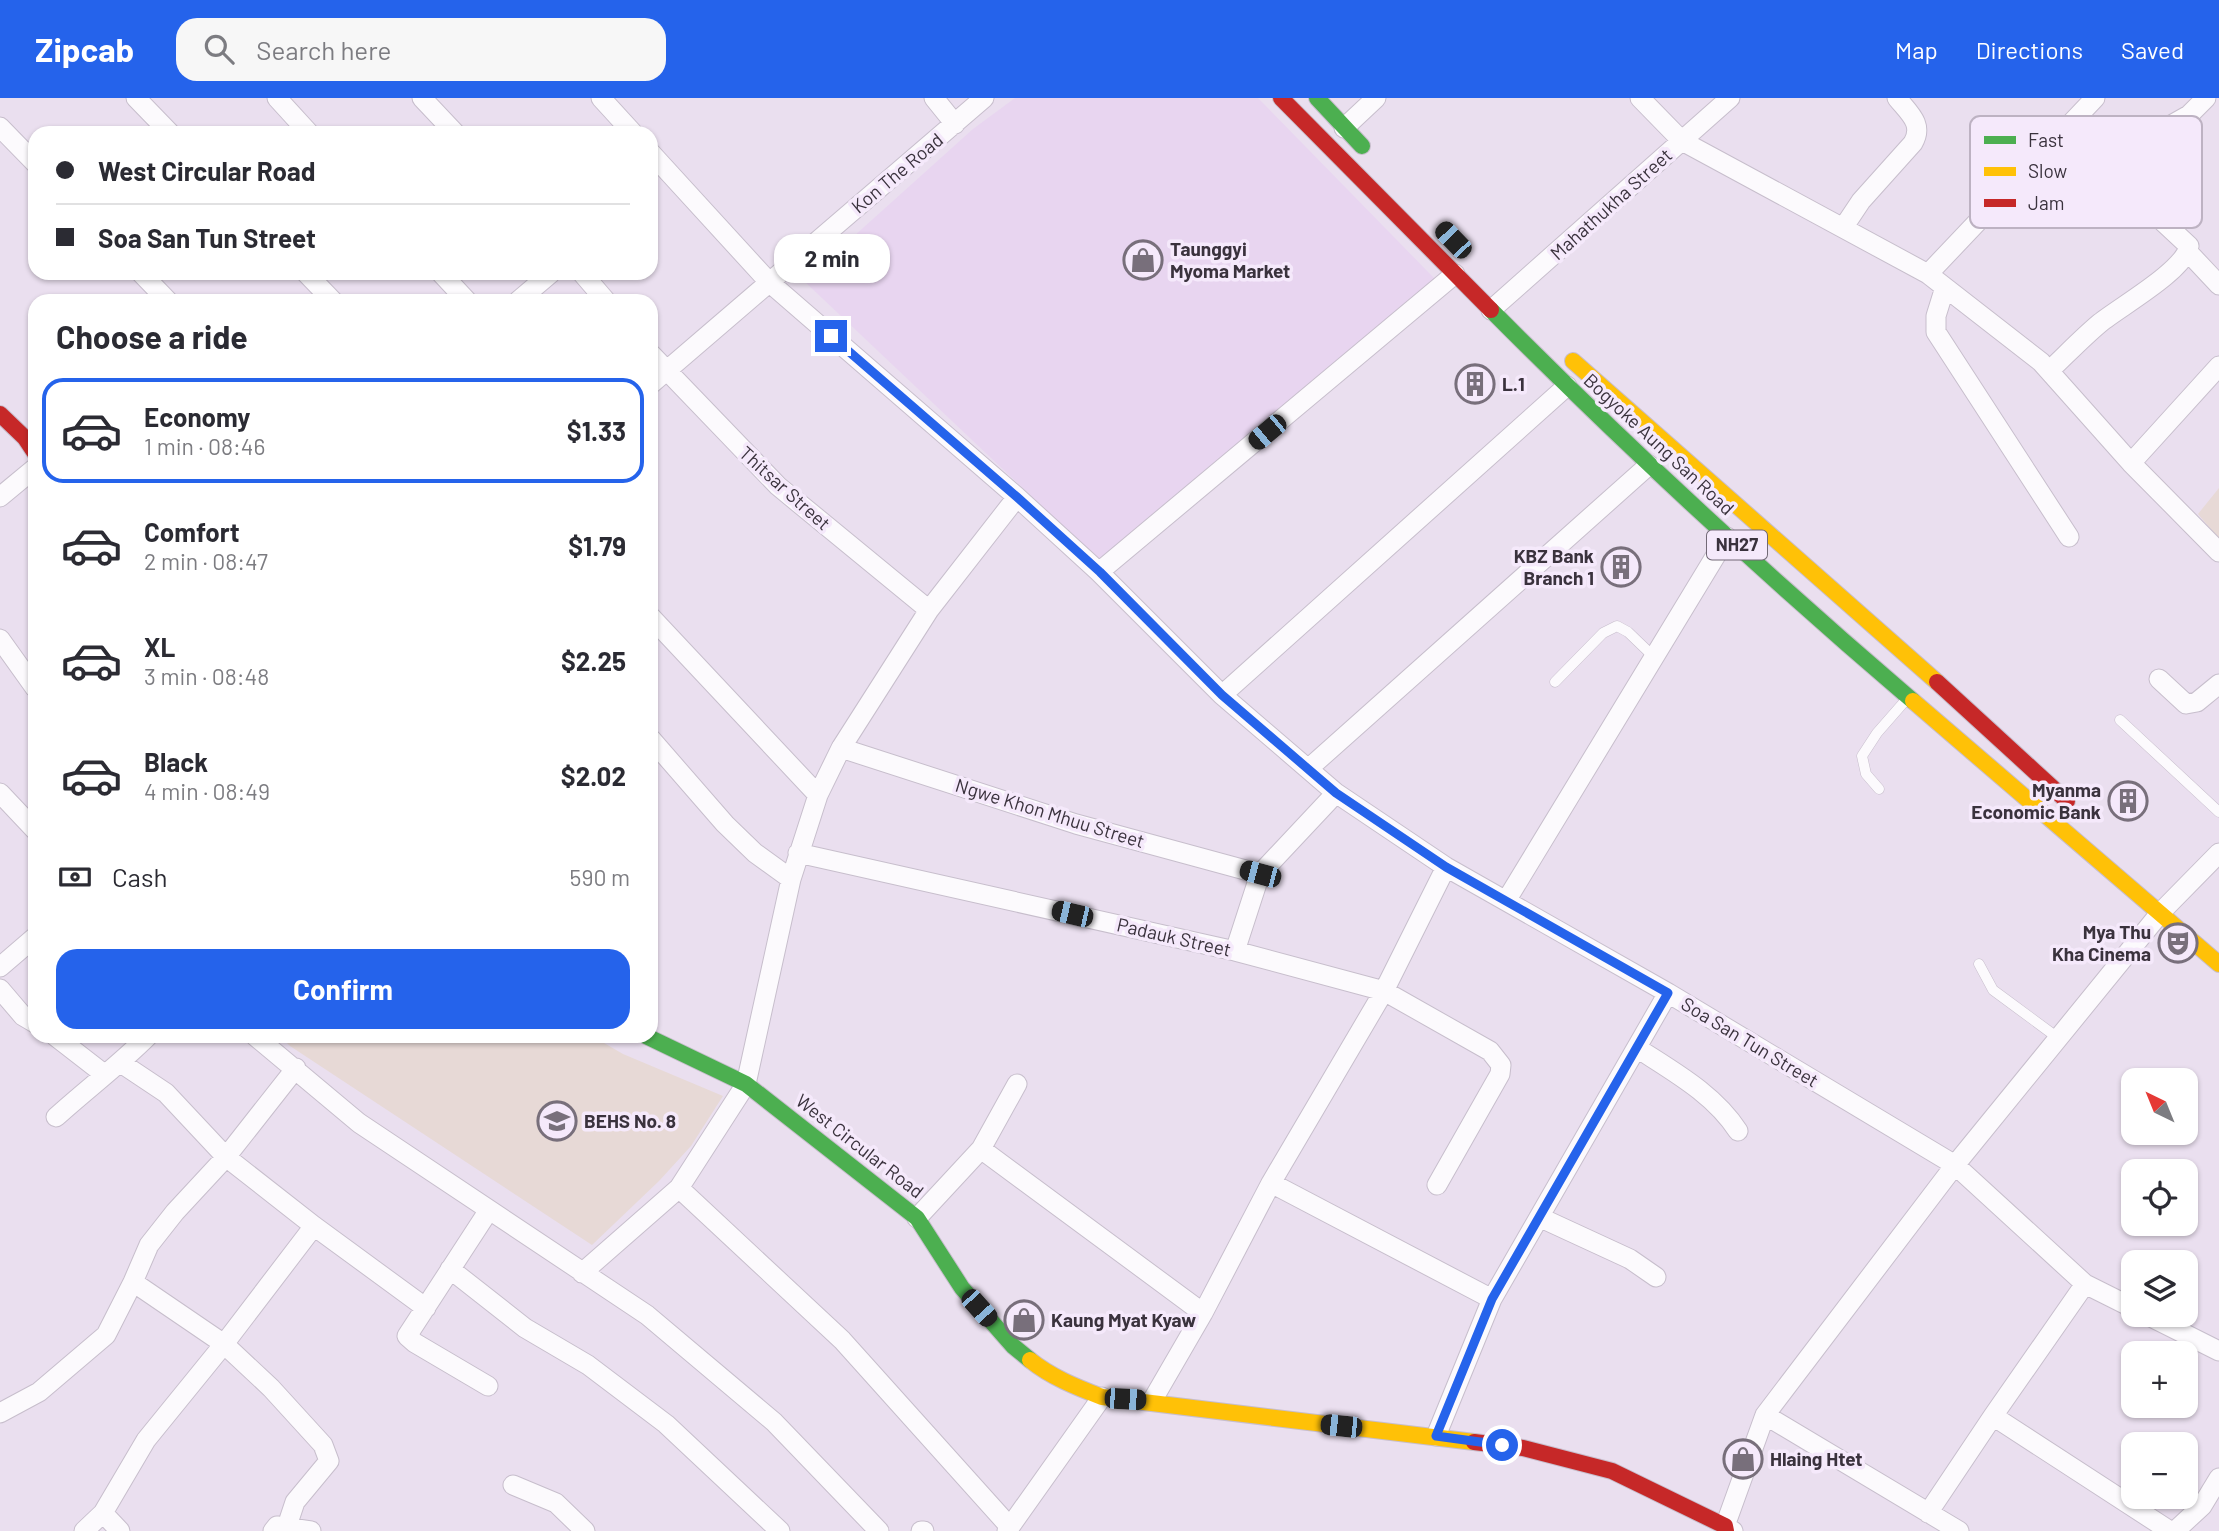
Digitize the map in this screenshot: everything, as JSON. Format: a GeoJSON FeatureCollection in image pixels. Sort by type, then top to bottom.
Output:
{"type":"FeatureCollection","features":[{"type":"Feature","properties":{"kind":"main road","name":"Bogyoke Aung San Road"},"geometry":{"type":"LineString","coordinates":[[1281,98],[1567,386],[1727,537],[2083,815]]}},
{"type":"Feature","properties":{"kind":"main road"},"geometry":{"type":"LineString","coordinates":[[1317,98],[1373,157]]}},
{"type":"Feature","properties":{"kind":"main road","name":"Bogyoke Aung San Road"},"geometry":{"type":"LineString","coordinates":[[1564,352],[2219,964]]}},
{"type":"Feature","properties":{"kind":"main road"},"geometry":{"type":"LineString","coordinates":[[0,414],[28,438]]}},
{"type":"Feature","properties":{"kind":"main road","name":"West Circular Road"},"geometry":{"type":"LineString","coordinates":[[658,1042],[746,1084],[917,1219],[962,1289],[1013,1346],[1041,1369],[1073,1386],[1102,1397],[1523,1448],[1612,1471],[1728,1529]]}},
{"type":"Feature","properties":{"kind":"street"},"geometry":{"type":"LineString","coordinates":[[136,98],[163,126]]}},
{"type":"Feature","properties":{"kind":"street"},"geometry":{"type":"LineString","coordinates":[[276,98],[302,126]]}},
{"type":"Feature","properties":{"kind":"street"},"geometry":{"type":"LineString","coordinates":[[422,98],[448,126]]}},
{"type":"Feature","properties":{"kind":"street"},"geometry":{"type":"LineString","coordinates":[[601,98],[627,126]]}},
{"type":"Feature","properties":{"kind":"street"},"geometry":{"type":"LineString","coordinates":[[934,98],[955,124]]}},
{"type":"Feature","properties":{"kind":"street","name":"Kon The Road"},"geometry":{"type":"LineString","coordinates":[[658,377],[984,98]]}},
{"type":"Feature","properties":{"kind":"street"},"geometry":{"type":"LineString","coordinates":[[1343,128],[1376,98]]}},
{"type":"Feature","properties":{"kind":"street"},"geometry":{"type":"LineString","coordinates":[[1640,98],[1682,141],[1928,274],[1945,287],[2040,362],[2131,463],[2219,552]]}},
{"type":"Feature","properties":{"kind":"street","name":"Mahathukha Street"},"geometry":{"type":"LineString","coordinates":[[1491,310],[1730,98]]}},
{"type":"Feature","properties":{"kind":"street"},"geometry":{"type":"LineString","coordinates":[[1843,228],[1861,201],[1918,134],[1918,124],[1897,98]]}},
{"type":"Feature","properties":{"kind":"street"},"geometry":{"type":"LineString","coordinates":[[2078,116],[2095,98]]}},
{"type":"Feature","properties":{"kind":"street"},"geometry":{"type":"LineString","coordinates":[[2187,116],[2206,98]]}},
{"type":"Feature","properties":{"kind":"street"},"geometry":{"type":"LineString","coordinates":[[0,127],[28,156]]}},
{"type":"Feature","properties":{"kind":"street","name":"Soa San Tun Street"},"geometry":{"type":"LineString","coordinates":[[658,161],[769,282],[1017,497],[1100,572],[1222,695],[1336,793],[1446,867],[1668,993],[1955,1165],[2085,1284],[2121,1302]]}},
{"type":"Feature","properties":{"kind":"street"},"geometry":{"type":"LineString","coordinates":[[1928,274],[1972,228]]}},
{"type":"Feature","properties":{"kind":"street"},"geometry":{"type":"LineString","coordinates":[[2049,371],[2100,323],[2167,275],[2188,252],[2189,246],[2170,228]]}},
{"type":"Feature","properties":{"kind":"street"},"geometry":{"type":"LineString","coordinates":[[2188,252],[2219,285]]}},
{"type":"Feature","properties":{"kind":"street"},"geometry":{"type":"LineString","coordinates":[[1100,572],[1455,274]]}},
{"type":"Feature","properties":{"kind":"street"},"geometry":{"type":"LineString","coordinates":[[148,280],[161,294]]}},
{"type":"Feature","properties":{"kind":"street"},"geometry":{"type":"LineString","coordinates":[[313,280],[326,294]]}},
{"type":"Feature","properties":{"kind":"street"},"geometry":{"type":"LineString","coordinates":[[448,280],[460,294]]}},
{"type":"Feature","properties":{"kind":"street"},"geometry":{"type":"LineString","coordinates":[[526,294],[543,280]]}},
{"type":"Feature","properties":{"kind":"street"},"geometry":{"type":"LineString","coordinates":[[588,280],[600,294]]}},
{"type":"Feature","properties":{"kind":"street"},"geometry":{"type":"LineString","coordinates":[[1945,287],[1936,316],[1937,331],[2069,537]]}},
{"type":"Feature","properties":{"kind":"street"},"geometry":{"type":"LineString","coordinates":[[2131,463],[2219,366]]}},
{"type":"Feature","properties":{"kind":"street","name":"Thitsar Street"},"geometry":{"type":"LineString","coordinates":[[658,377],[778,486],[929,610]]}},
{"type":"Feature","properties":{"kind":"street"},"geometry":{"type":"LineString","coordinates":[[1222,695],[1567,386]]}},
{"type":"Feature","properties":{"kind":"street"},"geometry":{"type":"LineString","coordinates":[[1308,769],[1649,465]]}},
{"type":"Feature","properties":{"kind":"street"},"geometry":{"type":"LineString","coordinates":[[0,497],[28,474]]}},
{"type":"Feature","properties":{"kind":"street"},"geometry":{"type":"LineString","coordinates":[[582,1273],[679,1188],[746,1084],[791,879],[818,795],[841,748],[929,610],[1017,497]]}},
{"type":"Feature","properties":{"kind":"street"},"geometry":{"type":"LineString","coordinates":[[1506,901],[1727,537]]}},
{"type":"Feature","properties":{"kind":"street"},"geometry":{"type":"LineString","coordinates":[[658,624],[818,795]]}},
{"type":"Feature","properties":{"kind":"street"},"geometry":{"type":"LineString","coordinates":[[0,639],[28,678]]}},
{"type":"Feature","properties":{"kind":"street"},"geometry":{"type":"LineString","coordinates":[[2160,679],[2186,704],[2197,702],[2219,684]]}},
{"type":"Feature","properties":{"kind":"street"},"geometry":{"type":"LineString","coordinates":[[658,747],[725,824],[755,853],[791,879]]}},
{"type":"Feature","properties":{"kind":"street","name":"Ngwe Khon Mhuu Street"},"geometry":{"type":"LineString","coordinates":[[841,748],[1076,824],[1260,874]]}},
{"type":"Feature","properties":{"kind":"street"},"geometry":{"type":"LineString","coordinates":[[0,793],[28,823]]}},
{"type":"Feature","properties":{"kind":"street"},"geometry":{"type":"LineString","coordinates":[[1236,951],[1260,874],[1336,793]]}},
{"type":"Feature","properties":{"kind":"street","name":"Padauk Street"},"geometry":{"type":"LineString","coordinates":[[799,853],[1236,951],[1384,991],[1490,1051],[1501,1065],[1500,1074],[1437,1185]]}},
{"type":"Feature","properties":{"kind":"street"},"geometry":{"type":"LineString","coordinates":[[1728,1529],[1765,1415],[1955,1165],[2161,912],[2219,853]]}},
{"type":"Feature","properties":{"kind":"street"},"geometry":{"type":"LineString","coordinates":[[1152,1401],[1203,1313],[1271,1183],[1384,991],[1446,867]]}},
{"type":"Feature","properties":{"kind":"street"},"geometry":{"type":"LineString","coordinates":[[2,960],[28,942]]}},
{"type":"Feature","properties":{"kind":"street"},"geometry":{"type":"LineString","coordinates":[[0,989],[28,1019]]}},
{"type":"Feature","properties":{"kind":"street"},"geometry":{"type":"LineString","coordinates":[[1436,1436],[1492,1299],[1668,993]]}},
{"type":"Feature","properties":{"kind":"street"},"geometry":{"type":"LineString","coordinates":[[63,1043],[104,1074]]}},
{"type":"Feature","properties":{"kind":"street"},"geometry":{"type":"LineString","coordinates":[[56,1117],[141,1043]]}},
{"type":"Feature","properties":{"kind":"street"},"geometry":{"type":"LineString","coordinates":[[264,1043],[359,1123],[647,1315],[774,1422],[879,1531]]}},
{"type":"Feature","properties":{"kind":"street"},"geometry":{"type":"LineString","coordinates":[[1637,1048],[1689,1081],[1727,1114],[1738,1131]]}},
{"type":"Feature","properties":{"kind":"street"},"geometry":{"type":"LineString","coordinates":[[121,1063],[166,1093],[226,1157],[313,1226],[426,1308]]}},
{"type":"Feature","properties":{"kind":"street"},"geometry":{"type":"LineString","coordinates":[[0,1413],[39,1392],[106,1335],[149,1245],[174,1212],[226,1157],[296,1068]]}},
{"type":"Feature","properties":{"kind":"street"},"geometry":{"type":"LineString","coordinates":[[917,1219],[981,1149],[1017,1084]]}},
{"type":"Feature","properties":{"kind":"street"},"geometry":{"type":"LineString","coordinates":[[981,1149],[1203,1313]]}},
{"type":"Feature","properties":{"kind":"street"},"geometry":{"type":"LineString","coordinates":[[1271,1183],[1492,1299]]}},
{"type":"Feature","properties":{"kind":"street"},"geometry":{"type":"LineString","coordinates":[[679,1188],[842,1340],[1008,1529],[1102,1397]]}},
{"type":"Feature","properties":{"kind":"street"},"geometry":{"type":"LineString","coordinates":[[488,1386],[407,1336],[489,1210]]}},
{"type":"Feature","properties":{"kind":"street"},"geometry":{"type":"LineString","coordinates":[[1539,1217],[1630,1259],[1656,1277]]}},
{"type":"Feature","properties":{"kind":"street"},"geometry":{"type":"LineString","coordinates":[[84,1531],[103,1513],[146,1440],[224,1344],[313,1226]]}},
{"type":"Feature","properties":{"kind":"street"},"geometry":{"type":"LineString","coordinates":[[450,1269],[525,1328],[589,1365],[666,1424],[780,1531]]}},
{"type":"Feature","properties":{"kind":"street"},"geometry":{"type":"LineString","coordinates":[[133,1282],[224,1344],[271,1388],[323,1445],[329,1461],[295,1502],[279,1529],[311,1531]]}},
{"type":"Feature","properties":{"kind":"street"},"geometry":{"type":"LineString","coordinates":[[1928,1513],[2085,1284]]}},
{"type":"Feature","properties":{"kind":"street"},"geometry":{"type":"LineString","coordinates":[[2172,1327],[2219,1351]]}},
{"type":"Feature","properties":{"kind":"street"},"geometry":{"type":"LineString","coordinates":[[1765,1415],[1959,1531]]}},
{"type":"Feature","properties":{"kind":"street"},"geometry":{"type":"LineString","coordinates":[[1993,1416],[2173,1531],[2210,1511],[2219,1478]]}},
{"type":"Feature","properties":{"kind":"street"},"geometry":{"type":"LineString","coordinates":[[513,1485],[556,1503],[585,1531]]}},
{"type":"Feature","properties":{"kind":"street"},"geometry":{"type":"LineString","coordinates":[[103,1513],[120,1531]]}},
{"type":"Feature","properties":{"kind":"lane"},"geometry":{"type":"LineString","coordinates":[[1555,682],[1603,633],[1617,626],[1628,632],[1654,657]]}},
{"type":"Feature","properties":{"kind":"lane"},"geometry":{"type":"LineString","coordinates":[[1879,789],[1866,774],[1862,757],[1877,733],[1919,686]]}},
{"type":"Feature","properties":{"kind":"lane"},"geometry":{"type":"LineString","coordinates":[[2120,720],[2219,812]]}},
{"type":"Feature","properties":{"kind":"lane"},"geometry":{"type":"LineString","coordinates":[[1979,964],[1993,990],[2059,1038]]}},
{"type":"Feature","properties":{"kind":"shaded area"},"geometry":{"type":"Polygon","coordinates":[[[1015,98],[1258,98],[1435,279],[1102,563],[804,281],[973,129],[1015,98]]]}},
{"type":"Feature","properties":{"kind":"shaded area"},"geometry":{"type":"Polygon","coordinates":[[[2219,488],[2219,539],[2198,514],[2219,488]]]}},
{"type":"Feature","properties":{"kind":"shaded area","name":"BEHS No. 8"},"geometry":{"type":"Polygon","coordinates":[[[287,1043],[604,1043],[623,1054],[723,1096],[691,1146],[659,1181],[592,1245],[287,1043]]]}},
{"type":"Feature","properties":{"kind":"traffic: fast"},"geometry":{"type":"LineString","coordinates":[[1317,98],[1362,146]]}},
{"type":"Feature","properties":{"kind":"traffic: fast"},"geometry":{"type":"LineString","coordinates":[[1491,310],[1698,510],[1913,701]]}},
{"type":"Feature","properties":{"kind":"traffic: fast"},"geometry":{"type":"LineString","coordinates":[[658,1042],[746,1084],[917,1218],[962,1288],[1013,1346],[1030,1360]]}},
{"type":"Feature","properties":{"kind":"traffic: slow"},"geometry":{"type":"LineString","coordinates":[[1573,361],[1937,682]]}},
{"type":"Feature","properties":{"kind":"traffic: slow"},"geometry":{"type":"LineString","coordinates":[[1913,701],[2219,964]]}},
{"type":"Feature","properties":{"kind":"traffic: slow"},"geometry":{"type":"LineString","coordinates":[[1030,1360],[1055,1377],[1102,1397],[1474,1442]]}},
{"type":"Feature","properties":{"kind":"traffic: jam"},"geometry":{"type":"LineString","coordinates":[[1281,98],[1491,310]]}},
{"type":"Feature","properties":{"kind":"traffic: jam"},"geometry":{"type":"LineString","coordinates":[[0,414],[28,442]]}},
{"type":"Feature","properties":{"kind":"traffic: jam"},"geometry":{"type":"LineString","coordinates":[[1937,682],[2067,801]]}},
{"type":"Feature","properties":{"kind":"traffic: jam"},"geometry":{"type":"LineString","coordinates":[[1474,1442],[1523,1448],[1612,1471],[1725,1526],[1726,1531]]}},
{"type":"Feature","properties":{"kind":"place","name":"Taunggyi Myoma Market"},"geometry":{"type":"Point","coordinates":[1143,260]}},
{"type":"Feature","properties":{"kind":"place","name":"L.1"},"geometry":{"type":"Point","coordinates":[1475,384]}},
{"type":"Feature","properties":{"kind":"place","name":"KBZ Bank Branch 1"},"geometry":{"type":"Point","coordinates":[1621,567]}},
{"type":"Feature","properties":{"kind":"place","name":"Myanma Economic Bank"},"geometry":{"type":"Point","coordinates":[2128,801]}},
{"type":"Feature","properties":{"kind":"place","name":"Mya Thu Kha Cinema"},"geometry":{"type":"Point","coordinates":[2178,943]}},
{"type":"Feature","properties":{"kind":"place","name":"BEHS No. 8"},"geometry":{"type":"Point","coordinates":[557,1121]}},
{"type":"Feature","properties":{"kind":"place","name":"Kaung Myat Kyaw"},"geometry":{"type":"Point","coordinates":[1024,1320]}},
{"type":"Feature","properties":{"kind":"place","name":"Hlaing Htet"},"geometry":{"type":"Point","coordinates":[1743,1459]}},
{"type":"Feature","properties":{"kind":"route"},"geometry":{"type":"LineString","coordinates":[[831,336],[1100,572],[1222,695],[1336,793],[1446,867],[1668,993],[1492,1299],[1436,1436],[1502,1445]]}}]}
